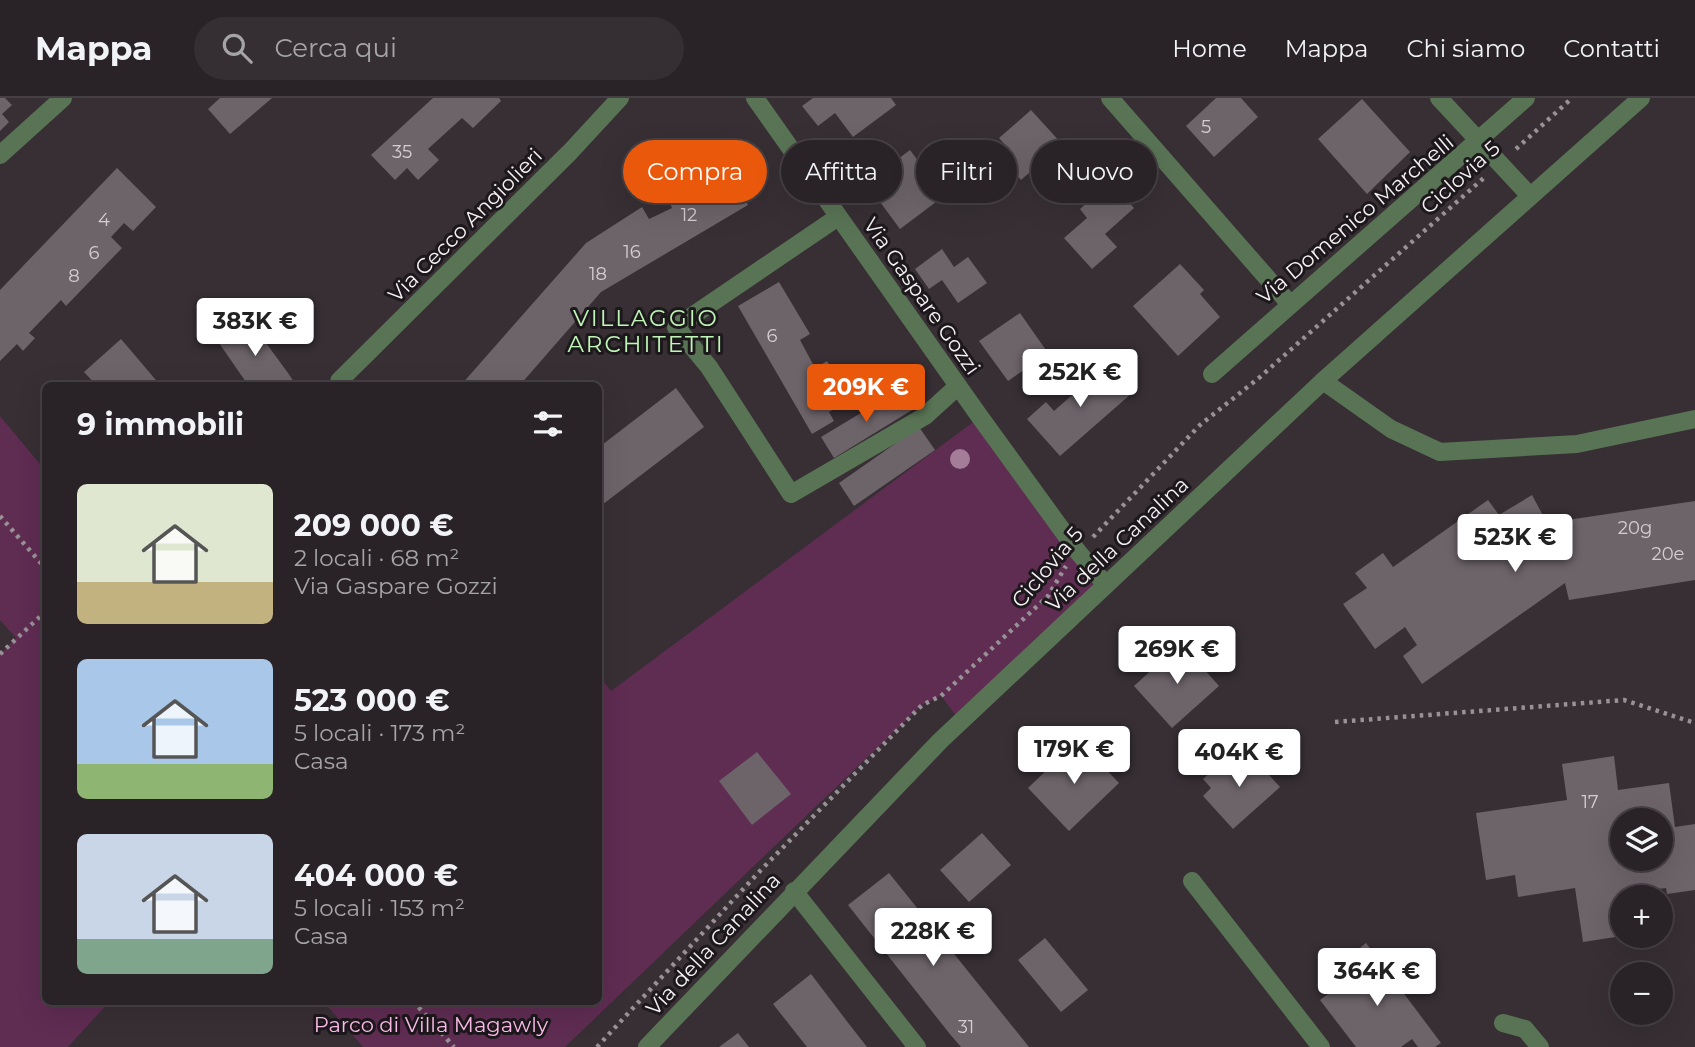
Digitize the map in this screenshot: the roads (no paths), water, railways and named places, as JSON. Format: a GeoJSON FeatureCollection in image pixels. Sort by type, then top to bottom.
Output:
{"type":"FeatureCollection","features":[{"type":"Feature","properties":{"kind":"street"},"geometry":{"type":"LineString","coordinates":[[0,155],[63,98]]}},
{"type":"Feature","properties":{"kind":"street","name":"Via Cecco Angiolieri"},"geometry":{"type":"LineString","coordinates":[[339,381],[570,152],[620,98]]}},
{"type":"Feature","properties":{"kind":"street","name":"Via Gaspare Gozzi"},"geometry":{"type":"LineString","coordinates":[[755,98],[958,386],[1078,552],[1106,585]]}},
{"type":"Feature","properties":{"kind":"street"},"geometry":{"type":"LineString","coordinates":[[1110,98],[1289,303]]}},
{"type":"Feature","properties":{"kind":"street"},"geometry":{"type":"LineString","coordinates":[[1439,98],[1482,141],[1530,197]]}},
{"type":"Feature","properties":{"kind":"street","name":"Via Domenico Marchelli"},"geometry":{"type":"LineString","coordinates":[[1212,374],[1289,303],[1482,141],[1526,98]]}},
{"type":"Feature","properties":{"kind":"street","name":"Via della Canalina"},"geometry":{"type":"LineString","coordinates":[[647,1047],[940,741],[1323,381],[1641,98]]}},
{"type":"Feature","properties":{"kind":"street"},"geometry":{"type":"LineString","coordinates":[[838,218],[676,327],[709,367],[791,495],[925,416],[958,386]]}},
{"type":"Feature","properties":{"kind":"street"},"geometry":{"type":"LineString","coordinates":[[1323,381],[1391,429],[1440,452],[1577,444],[1695,419]]}},
{"type":"Feature","properties":{"kind":"street"},"geometry":{"type":"LineString","coordinates":[[1192,881],[1321,1047]]}},
{"type":"Feature","properties":{"kind":"street"},"geometry":{"type":"LineString","coordinates":[[794,891],[918,1047]]}},
{"type":"Feature","properties":{"kind":"street"},"geometry":{"type":"LineString","coordinates":[[1503,1023],[1525,1030],[1540,1047]]}},
{"type":"Feature","properties":{"kind":"district","name":"VILLAGGIO ARCHITETTI"},"geometry":{"type":"Point","coordinates":[646,331]}},
{"type":"Feature","properties":{"kind":"park label","name":"Parco di Villa Magawly"},"geometry":{"type":"Point","coordinates":[431,1024]}}]}
